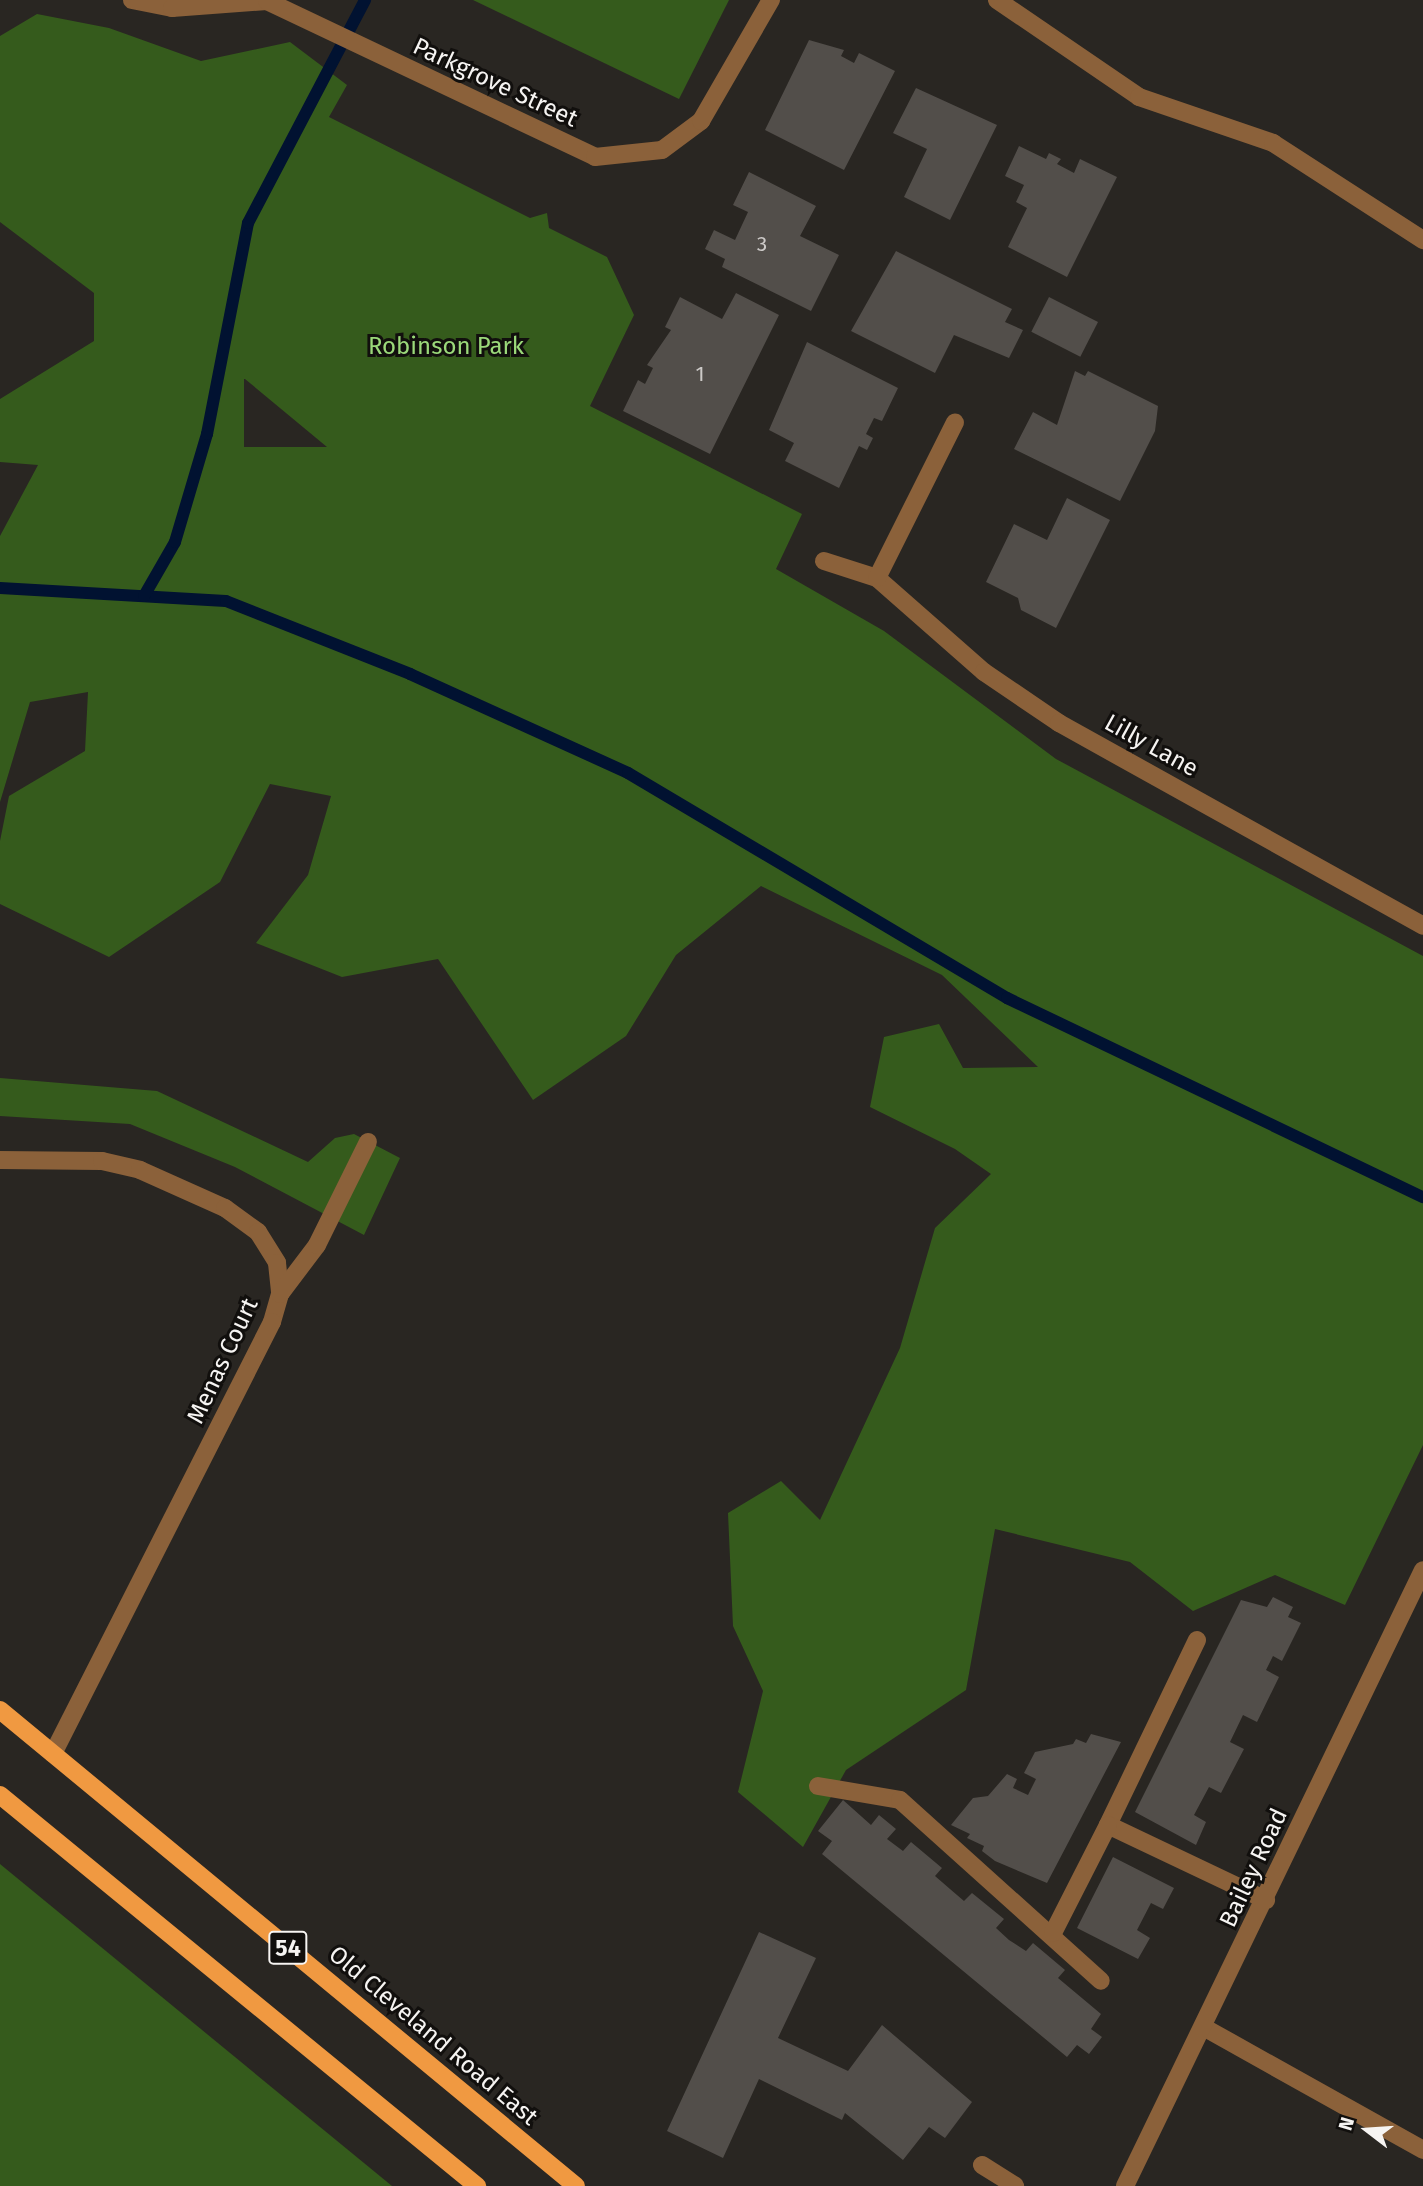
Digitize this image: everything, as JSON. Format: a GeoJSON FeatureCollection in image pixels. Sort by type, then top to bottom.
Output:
{"type":"FeatureCollection","features":[{"type":"Feature","properties":{"kind":"main road","name":"Old Cleveland Road East"},"geometry":{"type":"LineString","coordinates":[[0,1710],[576,2186]]}},
{"type":"Feature","properties":{"kind":"main road","name":"54"},"geometry":{"type":"LineString","coordinates":[[0,1795],[477,2186]]}},
{"type":"Feature","properties":{"kind":"street","name":"Parkgrove Street"},"geometry":{"type":"LineString","coordinates":[[132,0],[172,8],[267,1],[595,157],[662,150],[701,121],[771,0]]}},
{"type":"Feature","properties":{"kind":"street"},"geometry":{"type":"LineString","coordinates":[[997,0],[1139,97],[1273,143],[1423,240]]}},
{"type":"Feature","properties":{"kind":"street"},"geometry":{"type":"LineString","coordinates":[[877,578],[955,422]]}},
{"type":"Feature","properties":{"kind":"street","name":"Lilly Lane"},"geometry":{"type":"LineString","coordinates":[[824,561],[877,578],[984,672],[1059,723],[1423,926]]}},
{"type":"Feature","properties":{"kind":"street"},"geometry":{"type":"LineString","coordinates":[[280,1294],[317,1245],[368,1142]]}},
{"type":"Feature","properties":{"kind":"street","name":"Menas Court"},"geometry":{"type":"LineString","coordinates":[[0,1160],[102,1161],[140,1170],[225,1208],[258,1232],[277,1263],[280,1294],[253,1359],[53,1754]]}},
{"type":"Feature","properties":{"kind":"street","name":"Bailey Road"},"geometry":{"type":"LineString","coordinates":[[1125,2186],[1205,2028],[1423,1570]]}},
{"type":"Feature","properties":{"kind":"street"},"geometry":{"type":"LineString","coordinates":[[1053,1933],[1197,1640]]}},
{"type":"Feature","properties":{"kind":"street"},"geometry":{"type":"LineString","coordinates":[[818,1786],[900,1800],[1053,1933],[1101,1981]]}},
{"type":"Feature","properties":{"kind":"street"},"geometry":{"type":"LineString","coordinates":[[1108,1825],[1266,1900]]}},
{"type":"Feature","properties":{"kind":"street"},"geometry":{"type":"LineString","coordinates":[[1205,2028],[1423,2150]]}},
{"type":"Feature","properties":{"kind":"street"},"geometry":{"type":"LineString","coordinates":[[982,2165],[1015,2186]]}},
{"type":"Feature","properties":{"kind":"green space"},"geometry":{"type":"Polygon","coordinates":[[[473,0],[729,0],[679,99],[473,0]]]}},
{"type":"Feature","properties":{"kind":"green space","name":"Robinson Park"},"geometry":{"type":"Polygon","coordinates":[[[37,14],[109,28],[201,61],[290,42],[347,85],[329,117],[530,218],[547,213],[549,228],[607,257],[634,315],[590,406],[802,514],[776,569],[884,631],[1056,759],[1423,956],[1423,1445],[1345,1605],[1275,1575],[1193,1611],[1130,1562],[995,1529],[966,1690],[846,1770],[803,1847],[738,1792],[763,1691],[733,1626],[728,1513],[781,1481],[820,1520],[900,1348],[935,1228],[991,1174],[955,1149],[870,1107],[884,1037],[939,1024],[963,1068],[1038,1067],[942,975],[761,886],[676,955],[626,1036],[533,1100],[438,959],[342,977],[256,943],[308,875],[331,796],[270,784],[220,882],[109,957],[0,904],[0,841],[9,796],[85,751],[88,692],[30,702],[0,802],[0,536],[38,465],[0,462],[0,399],[94,341],[94,293],[0,222],[0,36],[37,14]],[[245,379],[244,447],[327,447],[245,379]]]}},
{"type":"Feature","properties":{"kind":"green space"},"geometry":{"type":"Polygon","coordinates":[[[0,1078],[157,1091],[308,1162],[335,1138],[354,1134],[400,1158],[364,1235],[235,1167],[130,1124],[0,1116],[0,1078]]]}},
{"type":"Feature","properties":{"kind":"green space"},"geometry":{"type":"Polygon","coordinates":[[[0,1864],[392,2186],[0,2186],[0,1864]]]}},
{"type":"Feature","properties":{"kind":"building"},"geometry":{"type":"Polygon","coordinates":[[[809,40],[844,50],[841,56],[854,63],[859,53],[895,71],[844,170],[765,130],[809,40]]]}},
{"type":"Feature","properties":{"kind":"building"},"geometry":{"type":"Polygon","coordinates":[[[916,88],[997,125],[950,220],[904,197],[927,149],[893,133],[916,88]]]}},
{"type":"Feature","properties":{"kind":"building"},"geometry":{"type":"Polygon","coordinates":[[[1019,146],[1046,159],[1049,153],[1061,159],[1057,164],[1074,173],[1080,159],[1117,177],[1067,277],[1008,247],[1027,208],[1016,202],[1024,185],[1005,176],[1019,146]]]}},
{"type":"Feature","properties":{"kind":"building"},"geometry":{"type":"Polygon","coordinates":[[[749,172],[816,206],[800,236],[839,255],[811,311],[722,267],[725,259],[705,249],[714,230],[735,240],[748,212],[733,205],[749,172]]]}},
{"type":"Feature","properties":{"kind":"building"},"geometry":{"type":"Polygon","coordinates":[[[896,251],[1012,309],[1005,322],[1023,330],[1009,358],[954,335],[935,373],[851,331],[896,251]]]}},
{"type":"Feature","properties":{"kind":"building"},"geometry":{"type":"Polygon","coordinates":[[[736,293],[779,315],[710,454],[623,411],[638,380],[645,384],[653,368],[647,365],[671,330],[665,327],[680,297],[722,319],[736,293]]]}},
{"type":"Feature","properties":{"kind":"building"},"geometry":{"type":"Polygon","coordinates":[[[1049,297],[1098,322],[1080,357],[1031,332],[1049,297]]]}},
{"type":"Feature","properties":{"kind":"building"},"geometry":{"type":"Polygon","coordinates":[[[807,342],[898,388],[882,421],[874,418],[866,434],[873,438],[867,450],[859,446],[839,488],[785,461],[794,443],[769,430],[807,342]]]}},
{"type":"Feature","properties":{"kind":"building"},"geometry":{"type":"Polygon","coordinates":[[[1075,371],[1085,376],[1088,371],[1158,406],[1155,431],[1120,501],[1014,449],[1033,412],[1057,425],[1075,371]]]}},
{"type":"Feature","properties":{"kind":"building"},"geometry":{"type":"Polygon","coordinates":[[[1067,498],[1110,520],[1056,628],[1021,610],[1018,598],[986,582],[1014,524],[1047,540],[1067,498]]]}},
{"type":"Feature","properties":{"kind":"building"},"geometry":{"type":"Polygon","coordinates":[[[1273,1597],[1293,1607],[1288,1617],[1301,1623],[1282,1661],[1273,1656],[1266,1670],[1279,1677],[1257,1722],[1243,1715],[1230,1742],[1244,1749],[1221,1793],[1209,1787],[1194,1815],[1206,1822],[1196,1845],[1135,1812],[1241,1600],[1267,1607],[1273,1597]]]}},
{"type":"Feature","properties":{"kind":"building"},"geometry":{"type":"Polygon","coordinates":[[[1091,1734],[1121,1742],[1047,1883],[995,1861],[982,1851],[984,1846],[967,1838],[970,1834],[951,1825],[973,1798],[988,1796],[1007,1774],[1017,1779],[1013,1788],[1028,1795],[1036,1779],[1024,1773],[1035,1752],[1073,1744],[1076,1739],[1086,1743],[1091,1734]]]}},
{"type":"Feature","properties":{"kind":"building"},"geometry":{"type":"Polygon","coordinates":[[[843,1800],[871,1825],[879,1815],[896,1829],[887,1839],[903,1851],[911,1842],[942,1868],[935,1876],[964,1901],[972,1893],[1004,1919],[996,1928],[1009,1940],[1026,1951],[1033,1943],[1065,1970],[1058,1978],[1101,2014],[1091,2029],[1102,2037],[1089,2054],[1077,2045],[1067,2057],[822,1854],[832,1841],[818,1831],[843,1800]]]}},
{"type":"Feature","properties":{"kind":"building"},"geometry":{"type":"Polygon","coordinates":[[[1113,1857],[1174,1888],[1163,1909],[1151,1903],[1137,1930],[1150,1938],[1138,1959],[1077,1928],[1113,1857]]]}},
{"type":"Feature","properties":{"kind":"building"},"geometry":{"type":"Polygon","coordinates":[[[759,1932],[816,1958],[778,2038],[848,2071],[882,2025],[972,2102],[945,2138],[929,2127],[903,2160],[845,2113],[842,2120],[759,2079],[723,2158],[667,2131],[759,1932]]]}},
{"type":"Feature","properties":{"kind":"waterway"},"geometry":{"type":"LineString","coordinates":[[144,596],[175,542],[207,434],[248,223],[365,0]]}},
{"type":"Feature","properties":{"kind":"waterway"},"geometry":{"type":"LineString","coordinates":[[0,588],[226,601],[410,674],[628,773],[1007,998],[1423,1197]]}}]}
